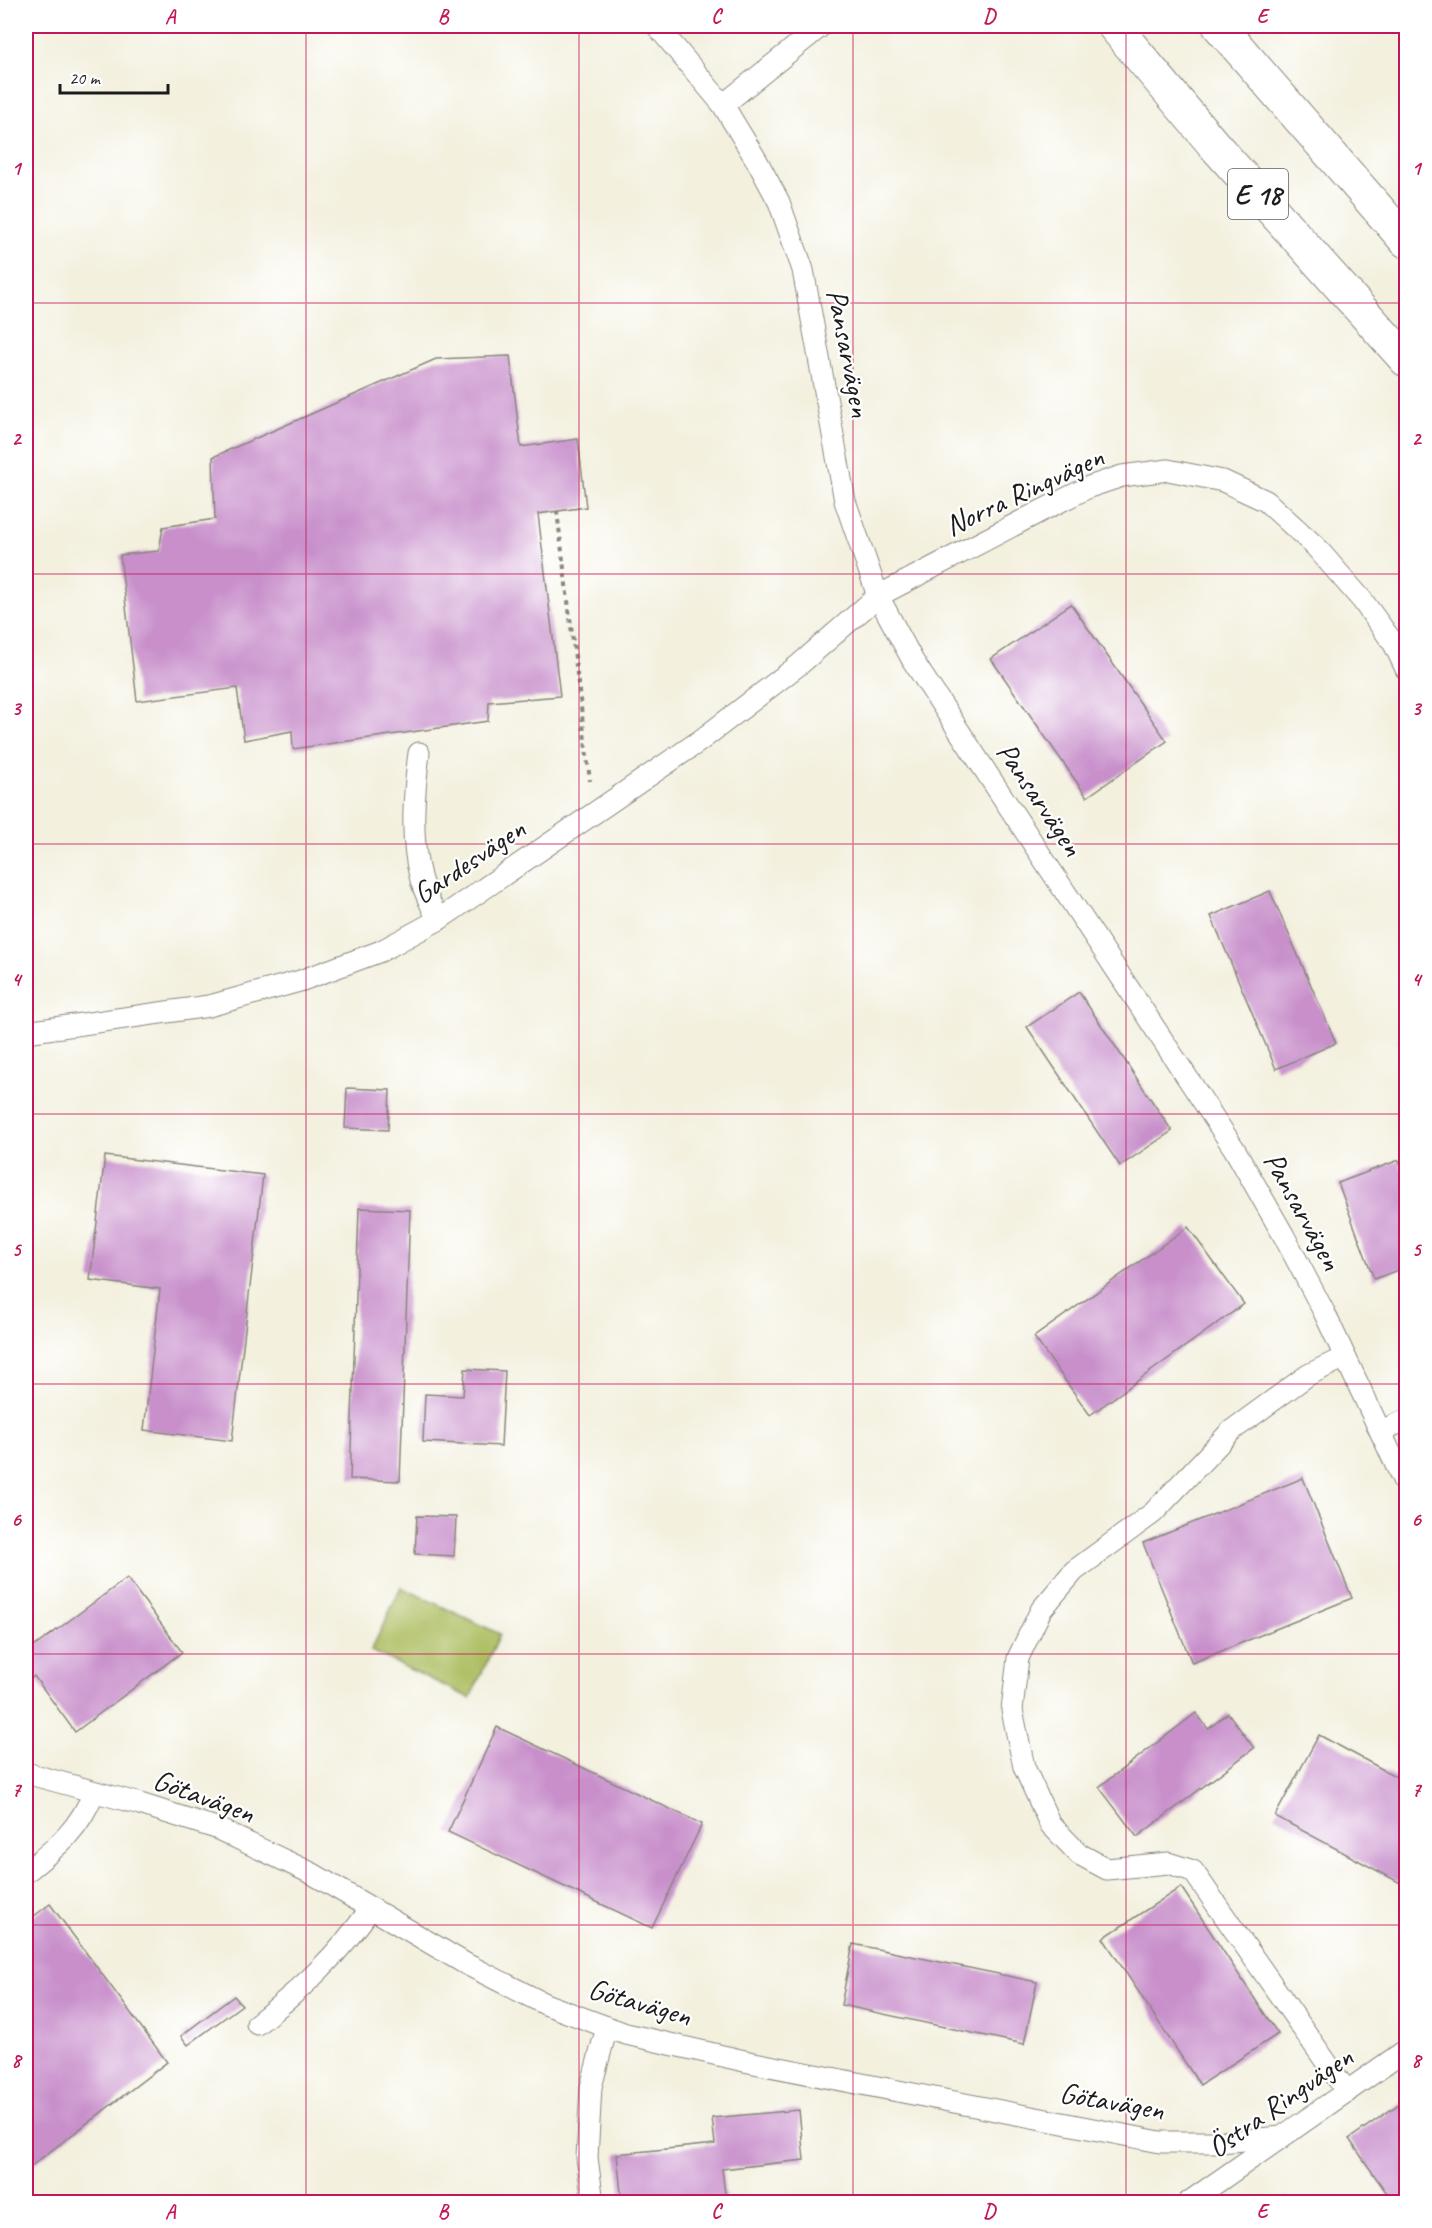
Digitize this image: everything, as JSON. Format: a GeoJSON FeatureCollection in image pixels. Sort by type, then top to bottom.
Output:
{"type":"FeatureCollection","features":[{"type":"Feature","properties":{"kind":"highway","name":"E 18"},"geometry":{"type":"LineString","coordinates":[[1114,26],[1215,146],[1407,360]]}},
{"type":"Feature","properties":{"kind":"highway","name":"E 18"},"geometry":{"type":"LineString","coordinates":[[1218,26],[1407,241]]}},
{"type":"Feature","properties":{"kind":"lane","name":"Pansarvägen"},"geometry":{"type":"LineString","coordinates":[[657,26],[723,105],[758,161],[779,202],[802,270],[845,501],[878,596],[913,661],[1235,1150],[1284,1236],[1407,1486]]}},
{"type":"Feature","properties":{"kind":"lane"},"geometry":{"type":"LineString","coordinates":[[723,105],[821,26]]}},
{"type":"Feature","properties":{"kind":"lane","name":"Norra Ringvägen"},"geometry":{"type":"LineString","coordinates":[[878,596],[1089,487],[1122,476],[1168,470],[1223,481],[1266,501],[1315,546],[1362,600],[1394,644],[1407,669]]}},
{"type":"Feature","properties":{"kind":"lane","name":"Gardesvägen"},"geometry":{"type":"LineString","coordinates":[[26,1032],[209,1006],[300,981],[381,951],[438,920],[700,740],[791,671],[878,596]]}},
{"type":"Feature","properties":{"kind":"lane"},"geometry":{"type":"LineString","coordinates":[[419,753],[415,782],[415,829],[420,876],[438,920]]}},
{"type":"Feature","properties":{"kind":"lane"},"geometry":{"type":"LineString","coordinates":[[1345,1357],[1308,1375],[1231,1431],[1153,1513],[1074,1571],[1041,1610],[1018,1658],[1012,1710],[1024,1767],[1050,1824],[1080,1854],[1107,1869],[1168,1863],[1193,1871],[1347,2092]]}},
{"type":"Feature","properties":{"kind":"lane"},"geometry":{"type":"LineString","coordinates":[[1381,1431],[1407,1420]]}},
{"type":"Feature","properties":{"kind":"lane","name":"Götavägen"},"geometry":{"type":"LineString","coordinates":[[26,1773],[216,1828],[313,1874],[466,1964],[545,2004],[626,2034],[749,2062],[1160,2142],[1219,2142],[1282,2137]]}},
{"type":"Feature","properties":{"kind":"lane"},"geometry":{"type":"LineString","coordinates":[[26,1872],[52,1851],[77,1826],[87,1810],[94,1791]]}},
{"type":"Feature","properties":{"kind":"lane"},"geometry":{"type":"LineString","coordinates":[[257,2024],[300,1991],[332,1958],[371,1908]]}},
{"type":"Feature","properties":{"kind":"lane"},"geometry":{"type":"LineString","coordinates":[[593,2202],[587,2158],[591,2087],[607,2027]]}},
{"type":"Feature","properties":{"kind":"lane","name":"Östra Ringvägen"},"geometry":{"type":"LineString","coordinates":[[1189,2202],[1407,2050]]}},
{"type":"Feature","properties":{"kind":"path"},"geometry":{"type":"LineString","coordinates":[[557,511],[594,813]]}},
{"type":"Feature","properties":{"kind":"green space"},"geometry":{"type":"Polygon","coordinates":[[[401,1587],[500,1634],[470,1698],[371,1651],[401,1587]]]}},
{"type":"Feature","properties":{"kind":"building"},"geometry":{"type":"Polygon","coordinates":[[[510,356],[521,447],[578,439],[586,507],[538,514],[560,696],[489,702],[488,721],[293,749],[292,731],[244,740],[237,688],[137,701],[120,555],[159,551],[163,527],[215,519],[213,457],[436,359],[510,356]]]}},
{"type":"Feature","properties":{"kind":"building"},"geometry":{"type":"Polygon","coordinates":[[[1071,604],[1167,741],[1087,797],[991,659],[1071,604]]]}},
{"type":"Feature","properties":{"kind":"building"},"geometry":{"type":"Polygon","coordinates":[[[1270,891],[1336,1043],[1276,1069],[1211,916],[1270,891]]]}},
{"type":"Feature","properties":{"kind":"building"},"geometry":{"type":"Polygon","coordinates":[[[1079,992],[1172,1131],[1120,1166],[1027,1027],[1079,992]]]}},
{"type":"Feature","properties":{"kind":"building"},"geometry":{"type":"Polygon","coordinates":[[[1406,1036],[1406,1063],[1398,1039],[1406,1036]]]}},
{"type":"Feature","properties":{"kind":"building"},"geometry":{"type":"Polygon","coordinates":[[[347,1088],[390,1090],[388,1130],[345,1128],[347,1088]]]}},
{"type":"Feature","properties":{"kind":"building"},"geometry":{"type":"Polygon","coordinates":[[[105,1156],[263,1175],[232,1441],[144,1430],[160,1289],[90,1280],[105,1156]]]}},
{"type":"Feature","properties":{"kind":"building"},"geometry":{"type":"Polygon","coordinates":[[[1399,1160],[1406,1180],[1406,1267],[1374,1279],[1338,1183],[1399,1160]]]}},
{"type":"Feature","properties":{"kind":"building"},"geometry":{"type":"Polygon","coordinates":[[[359,1208],[410,1210],[400,1481],[350,1479],[359,1208]]]}},
{"type":"Feature","properties":{"kind":"building"},"geometry":{"type":"Polygon","coordinates":[[[1188,1227],[1244,1304],[1090,1415],[1034,1337],[1188,1227]]]}},
{"type":"Feature","properties":{"kind":"building"},"geometry":{"type":"Polygon","coordinates":[[[465,1369],[505,1371],[501,1446],[423,1442],[425,1394],[463,1396],[465,1369]]]}},
{"type":"Feature","properties":{"kind":"building"},"geometry":{"type":"Polygon","coordinates":[[[1303,1478],[1352,1598],[1192,1663],[1143,1543],[1303,1478]]]}},
{"type":"Feature","properties":{"kind":"building"},"geometry":{"type":"Polygon","coordinates":[[[417,1516],[456,1517],[454,1556],[415,1554],[417,1516]]]}},
{"type":"Feature","properties":{"kind":"building"},"geometry":{"type":"Polygon","coordinates":[[[127,1578],[182,1652],[75,1732],[34,1676],[26,1683],[26,1634],[35,1646],[127,1578]]]}},
{"type":"Feature","properties":{"kind":"building"},"geometry":{"type":"Polygon","coordinates":[[[1196,1713],[1208,1729],[1228,1713],[1254,1748],[1137,1837],[1099,1787],[1196,1713]]]}},
{"type":"Feature","properties":{"kind":"building"},"geometry":{"type":"Polygon","coordinates":[[[497,1727],[702,1824],[652,1928],[448,1832],[497,1727]]]}},
{"type":"Feature","properties":{"kind":"building"},"geometry":{"type":"Polygon","coordinates":[[[1319,1735],[1406,1782],[1406,1886],[1275,1816],[1319,1735]]]}},
{"type":"Feature","properties":{"kind":"building"},"geometry":{"type":"Polygon","coordinates":[[[1181,1887],[1278,2034],[1200,2085],[1103,1938],[1181,1887]]]}},
{"type":"Feature","properties":{"kind":"building"},"geometry":{"type":"Polygon","coordinates":[[[50,1904],[167,2062],[26,2170],[26,1922],[50,1904]]]}},
{"type":"Feature","properties":{"kind":"building"},"geometry":{"type":"Polygon","coordinates":[[[853,1944],[1037,1982],[1024,2044],[841,2005],[853,1944]]]}},
{"type":"Feature","properties":{"kind":"building"},"geometry":{"type":"Polygon","coordinates":[[[234,1996],[242,2005],[188,2045],[181,2036],[234,1996]]]}},
{"type":"Feature","properties":{"kind":"building"},"geometry":{"type":"Polygon","coordinates":[[[1406,2099],[1406,2202],[1393,2202],[1349,2139],[1406,2099]]]}},
{"type":"Feature","properties":{"kind":"building"},"geometry":{"type":"Polygon","coordinates":[[[799,2110],[804,2160],[722,2169],[726,2202],[622,2202],[617,2154],[715,2144],[712,2118],[799,2110]]]}},
{"type":"Feature","properties":{"kind":"building"},"geometry":{"type":"Polygon","coordinates":[[[1288,2197],[1292,2202],[1279,2202],[1288,2197]]]}}]}
